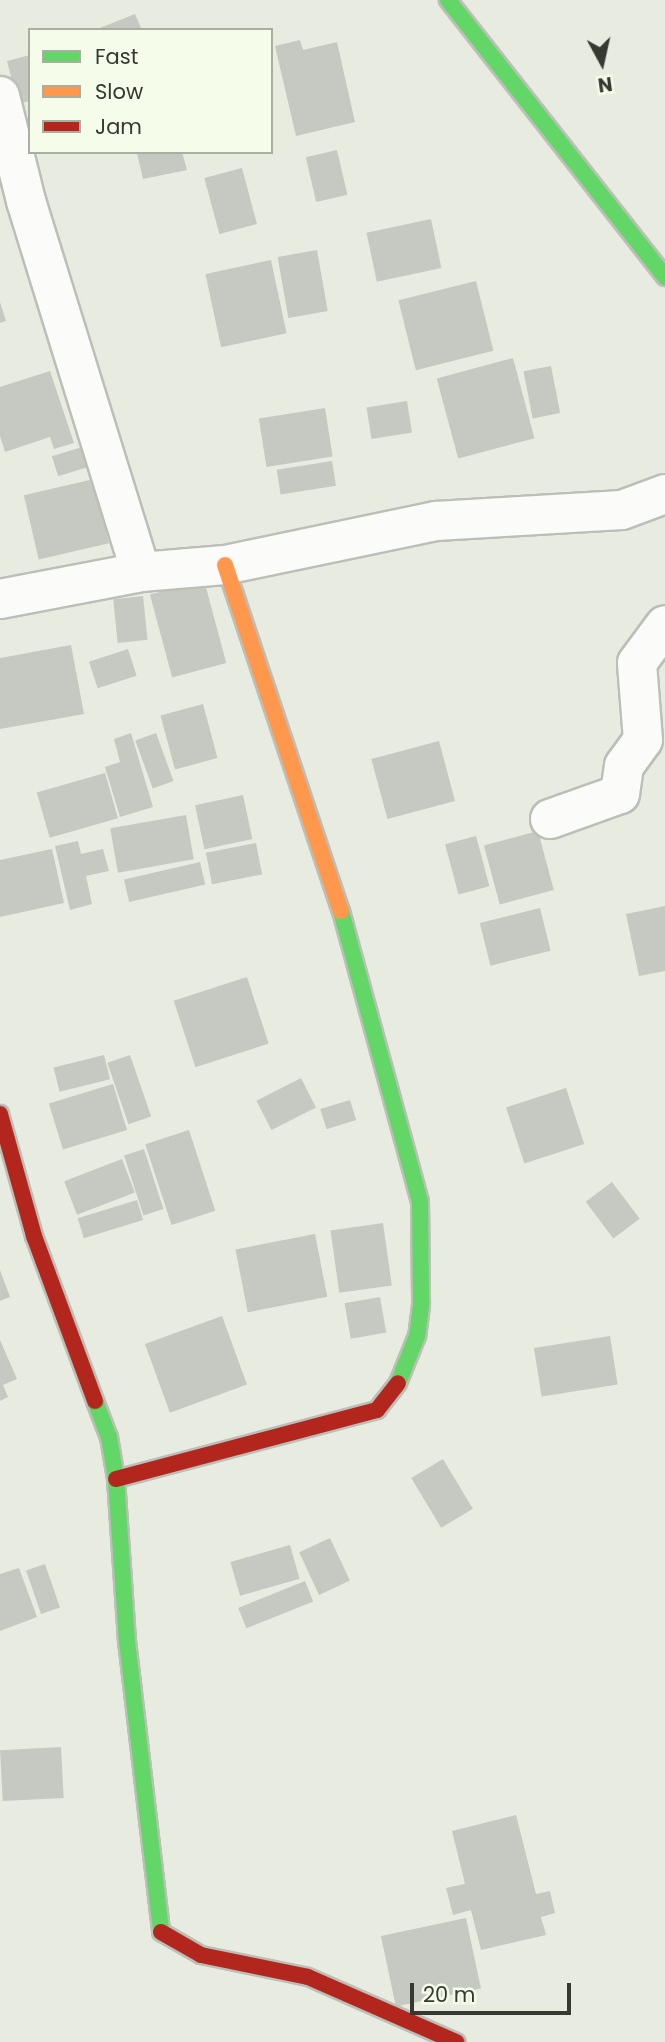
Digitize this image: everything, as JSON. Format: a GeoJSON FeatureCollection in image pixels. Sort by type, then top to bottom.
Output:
{"type":"FeatureCollection","features":[{"type":"Feature","properties":{"kind":"street"},"geometry":{"type":"LineString","coordinates":[[449,0],[665,277]]}},
{"type":"Feature","properties":{"kind":"street"},"geometry":{"type":"LineString","coordinates":[[0,96],[26,201],[141,572]]}},
{"type":"Feature","properties":{"kind":"street"},"geometry":{"type":"LineString","coordinates":[[0,599],[141,572],[225,565],[436,521],[622,510],[665,494]]}},
{"type":"Feature","properties":{"kind":"street"},"geometry":{"type":"LineString","coordinates":[[116,1479],[377,1410],[394,1392],[417,1336],[421,1305],[420,1201],[385,1065],[342,914],[225,565]]}},
{"type":"Feature","properties":{"kind":"street"},"geometry":{"type":"LineString","coordinates":[[550,819],[620,794],[624,765],[643,740],[637,663],[665,625]]}},
{"type":"Feature","properties":{"kind":"street"},"geometry":{"type":"LineString","coordinates":[[0,1114],[34,1236],[109,1437],[116,1479],[127,1642],[161,1932],[201,1955],[308,1977],[456,2042]]}},
{"type":"Feature","properties":{"kind":"building"},"geometry":{"type":"Polygon","coordinates":[[[135,14],[141,28],[100,28],[135,14]]]}},
{"type":"Feature","properties":{"kind":"building"},"geometry":{"type":"Polygon","coordinates":[[[300,40],[303,50],[337,42],[355,122],[296,136],[275,46],[300,40]]]}},
{"type":"Feature","properties":{"kind":"building"},"geometry":{"type":"Polygon","coordinates":[[[28,56],[28,102],[18,104],[7,61],[28,56]]]}},
{"type":"Feature","properties":{"kind":"building"},"geometry":{"type":"Polygon","coordinates":[[[337,150],[347,195],[316,202],[306,157],[337,150]]]}},
{"type":"Feature","properties":{"kind":"building"},"geometry":{"type":"Polygon","coordinates":[[[137,154],[183,154],[187,170],[143,179],[137,154]]]}},
{"type":"Feature","properties":{"kind":"building"},"geometry":{"type":"Polygon","coordinates":[[[242,168],[257,224],[219,234],[204,178],[242,168]]]}},
{"type":"Feature","properties":{"kind":"building"},"geometry":{"type":"Polygon","coordinates":[[[431,219],[441,268],[377,282],[366,233],[431,219]]]}},
{"type":"Feature","properties":{"kind":"building"},"geometry":{"type":"Polygon","coordinates":[[[317,250],[328,311],[288,318],[278,257],[317,250]]]}},
{"type":"Feature","properties":{"kind":"building"},"geometry":{"type":"Polygon","coordinates":[[[271,260],[287,333],[221,347],[205,274],[271,260]]]}},
{"type":"Feature","properties":{"kind":"building"},"geometry":{"type":"Polygon","coordinates":[[[476,281],[493,351],[416,370],[398,300],[476,281]]]}},
{"type":"Feature","properties":{"kind":"building"},"geometry":{"type":"Polygon","coordinates":[[[0,302],[6,321],[0,323],[0,302]]]}},
{"type":"Feature","properties":{"kind":"building"},"geometry":{"type":"Polygon","coordinates":[[[513,358],[534,438],[458,459],[437,378],[513,358]]]}},
{"type":"Feature","properties":{"kind":"building"},"geometry":{"type":"Polygon","coordinates":[[[551,366],[560,413],[533,418],[524,371],[551,366]]]}},
{"type":"Feature","properties":{"kind":"building"},"geometry":{"type":"Polygon","coordinates":[[[50,371],[74,443],[54,449],[50,437],[5,452],[0,436],[0,387],[50,371]]]}},
{"type":"Feature","properties":{"kind":"building"},"geometry":{"type":"Polygon","coordinates":[[[407,401],[412,433],[372,439],[367,407],[407,401]]]}},
{"type":"Feature","properties":{"kind":"building"},"geometry":{"type":"Polygon","coordinates":[[[325,408],[333,456],[266,467],[259,418],[325,408]]]}},
{"type":"Feature","properties":{"kind":"building"},"geometry":{"type":"Polygon","coordinates":[[[95,443],[101,463],[58,476],[52,456],[95,443]]]}},
{"type":"Feature","properties":{"kind":"building"},"geometry":{"type":"Polygon","coordinates":[[[332,461],[336,486],[281,494],[277,470],[332,461]]]}},
{"type":"Feature","properties":{"kind":"building"},"geometry":{"type":"Polygon","coordinates":[[[94,479],[109,543],[39,560],[24,495],[94,479]]]}},
{"type":"Feature","properties":{"kind":"building"},"geometry":{"type":"Polygon","coordinates":[[[204,580],[226,663],[172,678],[150,594],[204,580]]]}},
{"type":"Feature","properties":{"kind":"building"},"geometry":{"type":"Polygon","coordinates":[[[143,596],[148,640],[118,643],[113,599],[143,596]]]}},
{"type":"Feature","properties":{"kind":"building"},"geometry":{"type":"Polygon","coordinates":[[[71,645],[84,714],[0,729],[0,658],[71,645]]]}},
{"type":"Feature","properties":{"kind":"building"},"geometry":{"type":"Polygon","coordinates":[[[128,649],[137,676],[98,688],[89,662],[128,649]]]}},
{"type":"Feature","properties":{"kind":"building"},"geometry":{"type":"Polygon","coordinates":[[[203,704],[217,758],[175,769],[160,715],[203,704]]]}},
{"type":"Feature","properties":{"kind":"building"},"geometry":{"type":"Polygon","coordinates":[[[131,733],[153,807],[120,817],[105,767],[120,762],[114,739],[131,733]]]}},
{"type":"Feature","properties":{"kind":"building"},"geometry":{"type":"Polygon","coordinates":[[[156,733],[173,781],[153,788],[135,741],[156,733]]]}},
{"type":"Feature","properties":{"kind":"building"},"geometry":{"type":"Polygon","coordinates":[[[439,741],[455,801],[387,819],[371,759],[439,741]]]}},
{"type":"Feature","properties":{"kind":"building"},"geometry":{"type":"Polygon","coordinates":[[[105,773],[118,818],[50,838],[37,793],[105,773]]]}},
{"type":"Feature","properties":{"kind":"building"},"geometry":{"type":"Polygon","coordinates":[[[243,795],[252,839],[204,849],[195,805],[243,795]]]}},
{"type":"Feature","properties":{"kind":"building"},"geometry":{"type":"Polygon","coordinates":[[[186,815],[194,859],[118,873],[110,828],[186,815]]]}},
{"type":"Feature","properties":{"kind":"building"},"geometry":{"type":"Polygon","coordinates":[[[538,831],[554,890],[500,904],[484,845],[538,831]]]}},
{"type":"Feature","properties":{"kind":"building"},"geometry":{"type":"Polygon","coordinates":[[[476,836],[489,886],[459,895],[445,844],[476,836]]]}},
{"type":"Feature","properties":{"kind":"building"},"geometry":{"type":"Polygon","coordinates":[[[78,841],[81,854],[103,849],[109,871],[86,876],[92,904],[70,910],[55,846],[78,841]]]}},
{"type":"Feature","properties":{"kind":"building"},"geometry":{"type":"Polygon","coordinates":[[[256,843],[262,874],[212,884],[206,853],[256,843]]]}},
{"type":"Feature","properties":{"kind":"building"},"geometry":{"type":"Polygon","coordinates":[[[52,849],[64,903],[0,917],[0,860],[52,849]]]}},
{"type":"Feature","properties":{"kind":"building"},"geometry":{"type":"Polygon","coordinates":[[[200,862],[205,884],[129,902],[124,880],[200,862]]]}},
{"type":"Feature","properties":{"kind":"building"},"geometry":{"type":"Polygon","coordinates":[[[665,906],[665,971],[639,976],[626,914],[665,906]]]}},
{"type":"Feature","properties":{"kind":"building"},"geometry":{"type":"Polygon","coordinates":[[[540,908],[551,951],[490,966],[480,923],[540,908]]]}},
{"type":"Feature","properties":{"kind":"building"},"geometry":{"type":"Polygon","coordinates":[[[247,977],[269,1044],[195,1067],[174,1001],[247,977]]]}},
{"type":"Feature","properties":{"kind":"building"},"geometry":{"type":"Polygon","coordinates":[[[104,1055],[110,1079],[60,1092],[54,1068],[104,1055]]]}},
{"type":"Feature","properties":{"kind":"building"},"geometry":{"type":"Polygon","coordinates":[[[130,1055],[151,1116],[128,1124],[107,1063],[130,1055]]]}},
{"type":"Feature","properties":{"kind":"building"},"geometry":{"type":"Polygon","coordinates":[[[301,1078],[316,1107],[271,1130],[256,1101],[301,1078]]]}},
{"type":"Feature","properties":{"kind":"building"},"geometry":{"type":"Polygon","coordinates":[[[113,1084],[127,1130],[63,1149],[49,1104],[113,1084]]]}},
{"type":"Feature","properties":{"kind":"building"},"geometry":{"type":"Polygon","coordinates":[[[566,1088],[584,1144],[524,1164],[506,1107],[566,1088]]]}},
{"type":"Feature","properties":{"kind":"building"},"geometry":{"type":"Polygon","coordinates":[[[350,1100],[356,1120],[326,1129],[320,1109],[350,1100]]]}},
{"type":"Feature","properties":{"kind":"building"},"geometry":{"type":"Polygon","coordinates":[[[189,1130],[215,1211],[172,1225],[145,1144],[189,1130]]]}},
{"type":"Feature","properties":{"kind":"building"},"geometry":{"type":"Polygon","coordinates":[[[144,1149],[163,1209],[143,1215],[124,1155],[144,1149]]]}},
{"type":"Feature","properties":{"kind":"building"},"geometry":{"type":"Polygon","coordinates":[[[122,1159],[135,1193],[77,1215],[64,1181],[122,1159]]]}},
{"type":"Feature","properties":{"kind":"building"},"geometry":{"type":"Polygon","coordinates":[[[612,1182],[640,1219],[613,1239],[586,1202],[612,1182]]]}},
{"type":"Feature","properties":{"kind":"building"},"geometry":{"type":"Polygon","coordinates":[[[137,1200],[143,1220],[84,1238],[78,1218],[137,1200]]]}},
{"type":"Feature","properties":{"kind":"building"},"geometry":{"type":"Polygon","coordinates":[[[383,1223],[392,1285],[339,1293],[331,1230],[383,1223]]]}},
{"type":"Feature","properties":{"kind":"building"},"geometry":{"type":"Polygon","coordinates":[[[315,1234],[327,1297],[248,1312],[235,1249],[315,1234]]]}},
{"type":"Feature","properties":{"kind":"building"},"geometry":{"type":"Polygon","coordinates":[[[0,1270],[10,1297],[0,1301],[0,1270]]]}},
{"type":"Feature","properties":{"kind":"building"},"geometry":{"type":"Polygon","coordinates":[[[380,1297],[386,1332],[351,1339],[345,1303],[380,1297]]]}},
{"type":"Feature","properties":{"kind":"building"},"geometry":{"type":"Polygon","coordinates":[[[222,1316],[247,1385],[170,1413],[145,1344],[222,1316]]]}},
{"type":"Feature","properties":{"kind":"building"},"geometry":{"type":"Polygon","coordinates":[[[610,1336],[618,1384],[542,1396],[534,1348],[610,1336]]]}},
{"type":"Feature","properties":{"kind":"building"},"geometry":{"type":"Polygon","coordinates":[[[0,1340],[17,1379],[3,1385],[8,1397],[0,1401],[0,1340]]]}},
{"type":"Feature","properties":{"kind":"building"},"geometry":{"type":"Polygon","coordinates":[[[443,1459],[473,1509],[441,1528],[411,1478],[443,1459]]]}},
{"type":"Feature","properties":{"kind":"building"},"geometry":{"type":"Polygon","coordinates":[[[330,1538],[350,1581],[319,1595],[299,1552],[330,1538]]]}},
{"type":"Feature","properties":{"kind":"building"},"geometry":{"type":"Polygon","coordinates":[[[290,1545],[300,1579],[240,1596],[230,1562],[290,1545]]]}},
{"type":"Feature","properties":{"kind":"building"},"geometry":{"type":"Polygon","coordinates":[[[45,1564],[60,1607],[41,1614],[26,1571],[45,1564]]]}},
{"type":"Feature","properties":{"kind":"building"},"geometry":{"type":"Polygon","coordinates":[[[19,1568],[37,1617],[0,1631],[0,1574],[19,1568]]]}},
{"type":"Feature","properties":{"kind":"building"},"geometry":{"type":"Polygon","coordinates":[[[305,1581],[313,1601],[246,1628],[238,1608],[305,1581]]]}},
{"type":"Feature","properties":{"kind":"building"},"geometry":{"type":"Polygon","coordinates":[[[61,1747],[64,1798],[3,1801],[0,1750],[61,1747]]]}},
{"type":"Feature","properties":{"kind":"building"},"geometry":{"type":"Polygon","coordinates":[[[516,1815],[536,1894],[550,1891],[555,1913],[541,1917],[546,1935],[481,1950],[471,1910],[453,1915],[446,1888],[465,1884],[452,1831],[516,1815]]]}},
{"type":"Feature","properties":{"kind":"building"},"geometry":{"type":"Polygon","coordinates":[[[466,1918],[481,1988],[396,2007],[381,1936],[466,1918]]]}},
{"type":"Feature","properties":{"kind":"traffic: fast"},"geometry":{"type":"LineString","coordinates":[[448,0],[665,277]]}},
{"type":"Feature","properties":{"kind":"traffic: fast"},"geometry":{"type":"LineString","coordinates":[[341,911],[420,1201],[421,1305],[417,1336],[398,1383]]}},
{"type":"Feature","properties":{"kind":"traffic: fast"},"geometry":{"type":"LineString","coordinates":[[95,1401],[109,1437],[116,1479],[127,1641],[161,1932]]}},
{"type":"Feature","properties":{"kind":"traffic: slow"},"geometry":{"type":"LineString","coordinates":[[225,565],[341,911]]}},
{"type":"Feature","properties":{"kind":"traffic: jam"},"geometry":{"type":"LineString","coordinates":[[0,1114],[34,1236],[95,1401]]}},
{"type":"Feature","properties":{"kind":"traffic: jam"},"geometry":{"type":"LineString","coordinates":[[116,1479],[377,1410],[398,1383]]}},
{"type":"Feature","properties":{"kind":"traffic: jam"},"geometry":{"type":"LineString","coordinates":[[161,1932],[201,1955],[308,1977],[456,2042]]}}]}
